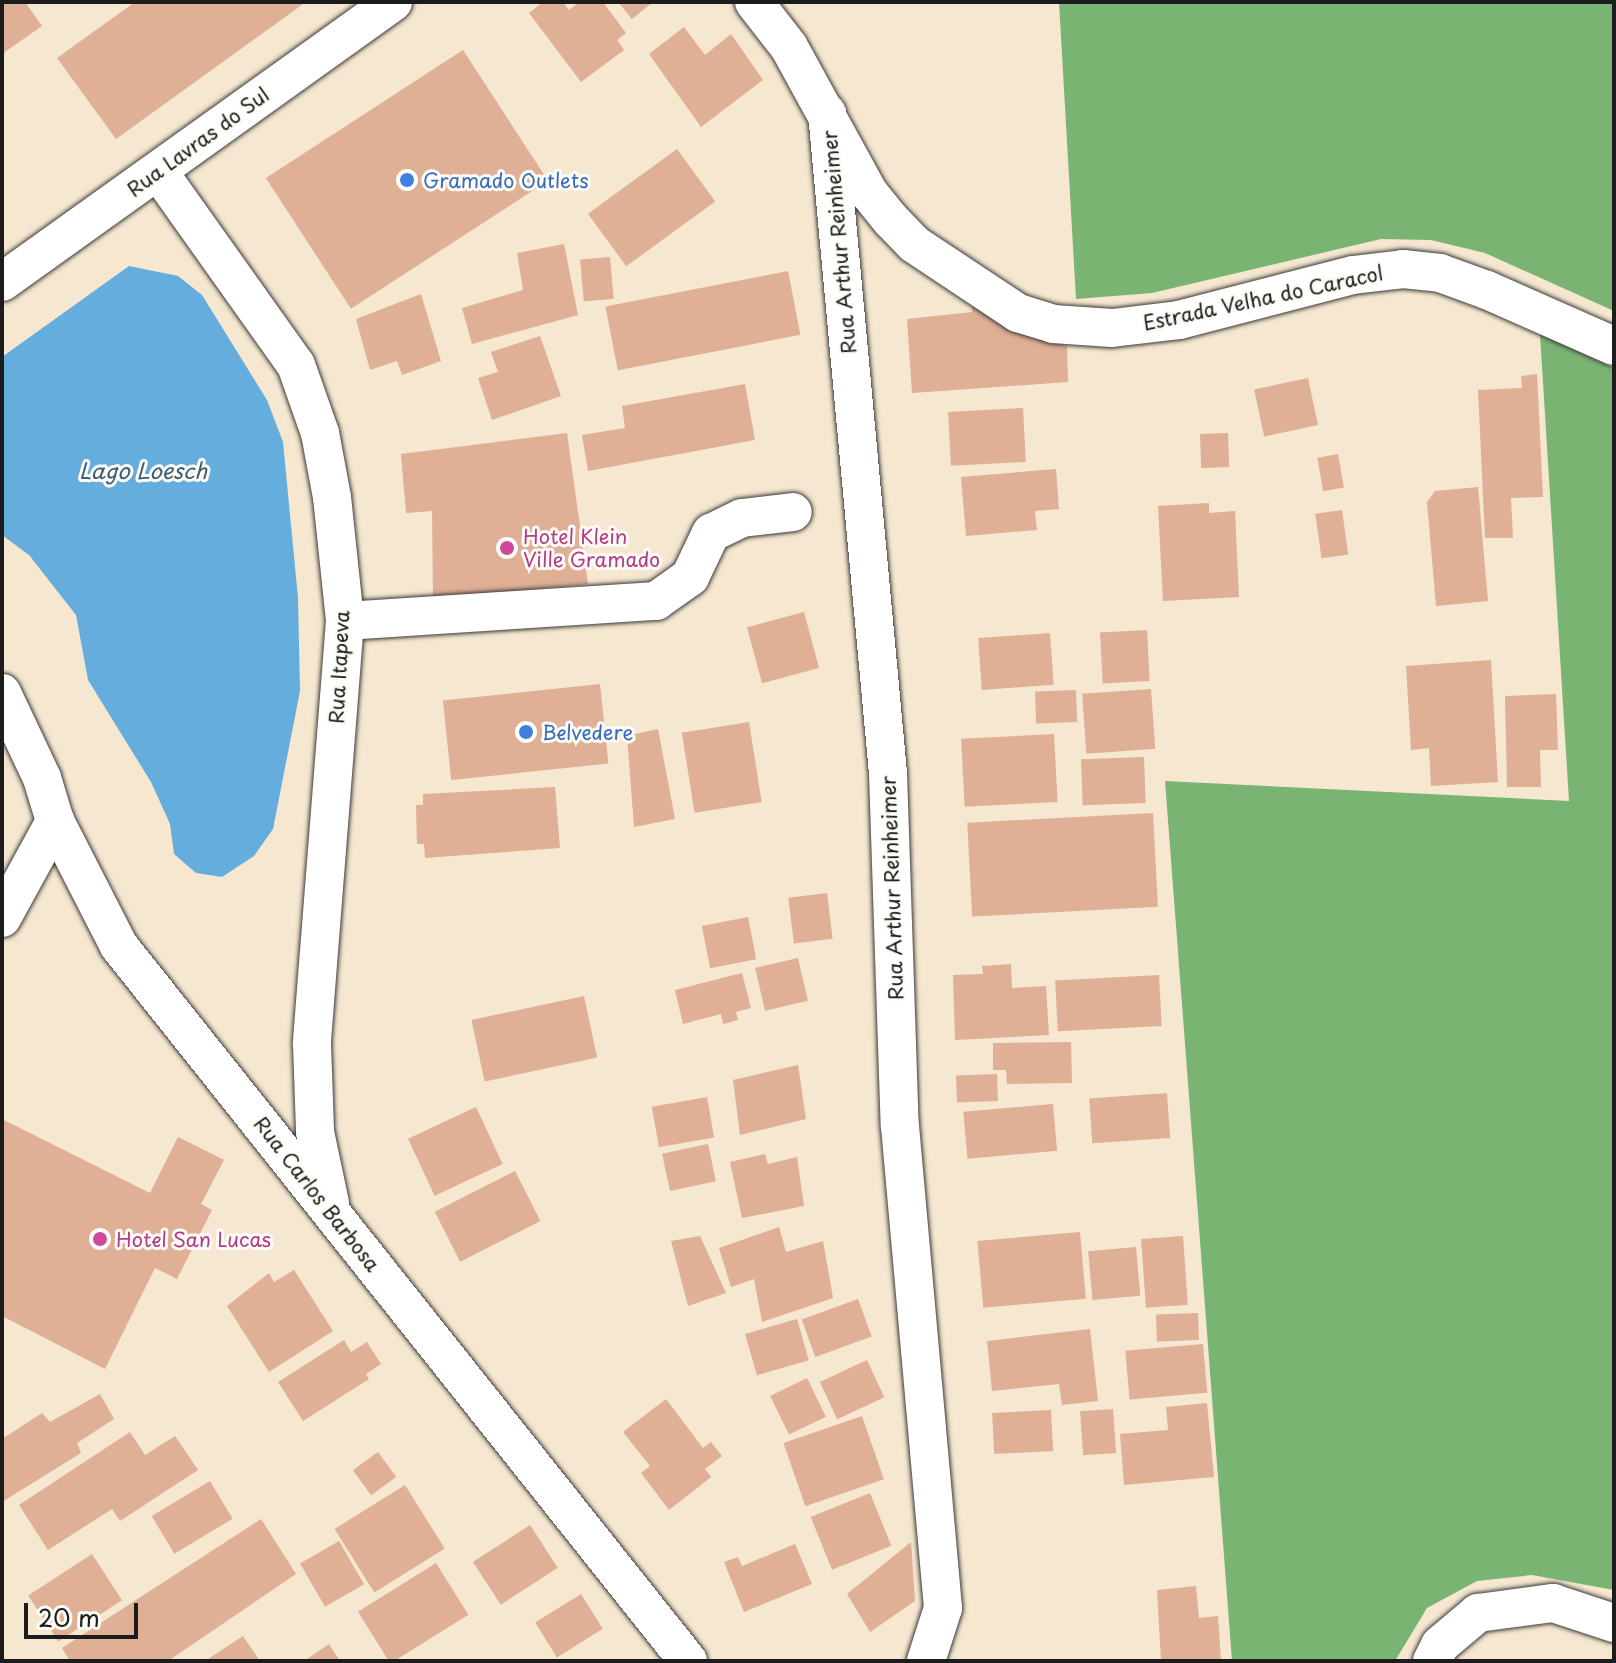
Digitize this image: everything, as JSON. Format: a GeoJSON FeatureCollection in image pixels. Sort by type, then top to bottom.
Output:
{"type":"FeatureCollection","features":[{"type":"Feature","properties":{"kind":"street","name":"Rua Lavras do Sul"},"geometry":{"type":"LineString","coordinates":[[2,282],[393,2]]}},
{"type":"Feature","properties":{"kind":"street","name":"Estrada Velha do Caracol"},"geometry":{"type":"LineString","coordinates":[[754,2],[789,47],[869,193],[914,244],[1018,313],[1053,324],[1112,328],[1179,320],[1353,275],[1403,269],[1440,273],[1614,346]]}},
{"type":"Feature","properties":{"kind":"street","name":"Rua Arthur Reinheimer"},"geometry":{"type":"LineString","coordinates":[[827,113],[888,773],[900,1126],[943,1608],[926,1661]]}},
{"type":"Feature","properties":{"kind":"street","name":"Rua Itapeva"},"geometry":{"type":"LineString","coordinates":[[158,171],[296,365],[320,433],[345,621],[312,1044],[315,1132],[331,1210]]}},
{"type":"Feature","properties":{"kind":"street"},"geometry":{"type":"LineString","coordinates":[[345,621],[656,601],[690,577],[711,533],[742,518],[793,512]]}},
{"type":"Feature","properties":{"kind":"street","name":"Rua Carlos Barbosa"},"geometry":{"type":"LineString","coordinates":[[2,693],[42,778],[55,821],[119,946],[688,1661]]}},
{"type":"Feature","properties":{"kind":"street"},"geometry":{"type":"LineString","coordinates":[[2,918],[55,821]]}},
{"type":"Feature","properties":{"kind":"street"},"geometry":{"type":"LineString","coordinates":[[1432,1661],[1440,1645],[1478,1613],[1553,1603],[1614,1623]]}},
{"type":"Feature","properties":{"kind":"green space"},"geometry":{"type":"Polygon","coordinates":[[[1059,2],[1614,2],[1614,311],[1485,253],[1431,240],[1381,239],[1152,293],[1076,299],[1059,2]]]}},
{"type":"Feature","properties":{"kind":"green space"},"geometry":{"type":"Polygon","coordinates":[[[1540,334],[1614,368],[1614,1590],[1532,1575],[1477,1581],[1427,1608],[1395,1661],[1232,1661],[1165,781],[1569,801],[1540,334]]]}},
{"type":"Feature","properties":{"kind":"water","name":"Lago Loesch"},"geometry":{"type":"Polygon","coordinates":[[[129,266],[178,276],[202,295],[267,400],[283,442],[298,598],[300,691],[273,829],[254,856],[222,877],[196,873],[174,854],[170,824],[151,782],[88,680],[76,615],[29,555],[2,535],[2,357],[129,266]]]}},
{"type":"Feature","properties":{"kind":"building"},"geometry":{"type":"Polygon","coordinates":[[[2,2],[25,2],[42,26],[2,54],[2,2]]]}},
{"type":"Feature","properties":{"kind":"building"},"geometry":{"type":"Polygon","coordinates":[[[135,2],[306,2],[116,139],[57,58],[135,2]]]}},
{"type":"Feature","properties":{"kind":"building"},"geometry":{"type":"Polygon","coordinates":[[[543,2],[563,2],[569,10],[579,2],[603,2],[626,33],[617,40],[624,50],[581,82],[529,13],[543,2]]]}},
{"type":"Feature","properties":{"kind":"building"},"geometry":{"type":"Polygon","coordinates":[[[618,2],[653,2],[632,19],[618,2]]]}},
{"type":"Feature","properties":{"kind":"building"},"geometry":{"type":"Polygon","coordinates":[[[684,27],[705,55],[731,34],[763,80],[701,127],[649,54],[684,27]]]}},
{"type":"Feature","properties":{"kind":"building","name":"Gramado Outlets"},"geometry":{"type":"Polygon","coordinates":[[[463,50],[548,181],[351,309],[266,178],[463,50]]]}},
{"type":"Feature","properties":{"kind":"building"},"geometry":{"type":"Polygon","coordinates":[[[677,149],[715,202],[626,266],[588,214],[677,149]]]}},
{"type":"Feature","properties":{"kind":"building"},"geometry":{"type":"Polygon","coordinates":[[[564,244],[578,315],[472,344],[462,308],[523,290],[517,253],[564,244]]]}},
{"type":"Feature","properties":{"kind":"building"},"geometry":{"type":"Polygon","coordinates":[[[610,257],[614,299],[584,301],[580,260],[610,257]]]}},
{"type":"Feature","properties":{"kind":"building"},"geometry":{"type":"Polygon","coordinates":[[[788,271],[800,335],[618,370],[605,306],[788,271]]]}},
{"type":"Feature","properties":{"kind":"building"},"geometry":{"type":"Polygon","coordinates":[[[421,294],[441,361],[402,375],[397,361],[370,370],[356,319],[421,294]]]}},
{"type":"Feature","properties":{"kind":"building"},"geometry":{"type":"Polygon","coordinates":[[[971,300],[1034,336],[1067,346],[1068,382],[912,393],[907,319],[972,312],[971,300]]]}},
{"type":"Feature","properties":{"kind":"building"},"geometry":{"type":"Polygon","coordinates":[[[540,336],[561,396],[492,420],[478,378],[498,372],[491,352],[540,336]]]}},
{"type":"Feature","properties":{"kind":"building"},"geometry":{"type":"Polygon","coordinates":[[[1537,374],[1543,497],[1511,498],[1513,538],[1485,538],[1478,390],[1522,388],[1521,376],[1537,374]]]}},
{"type":"Feature","properties":{"kind":"building"},"geometry":{"type":"Polygon","coordinates":[[[1308,378],[1318,425],[1264,436],[1254,389],[1308,378]]]}},
{"type":"Feature","properties":{"kind":"building"},"geometry":{"type":"Polygon","coordinates":[[[745,384],[755,440],[588,471],[582,435],[625,428],[622,406],[745,384]]]}},
{"type":"Feature","properties":{"kind":"building"},"geometry":{"type":"Polygon","coordinates":[[[1023,408],[1026,462],[951,466],[948,412],[1023,408]]]}},
{"type":"Feature","properties":{"kind":"building","name":"Hotel Klein Ville Gramado"},"geometry":{"type":"Polygon","coordinates":[[[567,433],[588,584],[433,599],[432,511],[406,513],[401,454],[567,433]]]}},
{"type":"Feature","properties":{"kind":"building"},"geometry":{"type":"Polygon","coordinates":[[[1228,433],[1229,467],[1201,468],[1200,434],[1228,433]]]}},
{"type":"Feature","properties":{"kind":"building"},"geometry":{"type":"Polygon","coordinates":[[[1338,454],[1344,487],[1323,491],[1317,458],[1338,454]]]}},
{"type":"Feature","properties":{"kind":"building"},"geometry":{"type":"Polygon","coordinates":[[[1056,469],[1059,509],[1035,511],[1037,530],[966,536],[961,477],[1056,469]]]}},
{"type":"Feature","properties":{"kind":"building"},"geometry":{"type":"Polygon","coordinates":[[[1478,487],[1488,601],[1436,606],[1427,502],[1435,491],[1478,487]]]}},
{"type":"Feature","properties":{"kind":"building"},"geometry":{"type":"Polygon","coordinates":[[[1209,503],[1209,513],[1235,511],[1239,597],[1163,601],[1158,506],[1209,503]]]}},
{"type":"Feature","properties":{"kind":"building"},"geometry":{"type":"Polygon","coordinates":[[[1342,510],[1348,555],[1322,558],[1315,514],[1342,510]]]}},
{"type":"Feature","properties":{"kind":"building"},"geometry":{"type":"Polygon","coordinates":[[[804,612],[819,668],[762,683],[747,627],[804,612]]]}},
{"type":"Feature","properties":{"kind":"building"},"geometry":{"type":"Polygon","coordinates":[[[1147,630],[1150,681],[1103,683],[1100,632],[1147,630]]]}},
{"type":"Feature","properties":{"kind":"building"},"geometry":{"type":"Polygon","coordinates":[[[1050,633],[1054,685],[982,690],[978,638],[1050,633]]]}},
{"type":"Feature","properties":{"kind":"building"},"geometry":{"type":"Polygon","coordinates":[[[1491,660],[1498,782],[1431,786],[1429,748],[1411,750],[1406,666],[1491,660]]]}},
{"type":"Feature","properties":{"kind":"building","name":"Belvedere"},"geometry":{"type":"Polygon","coordinates":[[[600,684],[608,764],[451,780],[443,701],[600,684]]]}},
{"type":"Feature","properties":{"kind":"building"},"geometry":{"type":"Polygon","coordinates":[[[1151,689],[1155,749],[1086,754],[1082,694],[1151,689]]]}},
{"type":"Feature","properties":{"kind":"building"},"geometry":{"type":"Polygon","coordinates":[[[1076,690],[1077,722],[1036,723],[1035,691],[1076,690]]]}},
{"type":"Feature","properties":{"kind":"building"},"geometry":{"type":"Polygon","coordinates":[[[1556,694],[1558,750],[1540,750],[1541,787],[1507,787],[1505,696],[1556,694]]]}},
{"type":"Feature","properties":{"kind":"building"},"geometry":{"type":"Polygon","coordinates":[[[749,722],[762,802],[695,813],[682,733],[749,722]]]}},
{"type":"Feature","properties":{"kind":"building"},"geometry":{"type":"Polygon","coordinates":[[[658,729],[675,819],[634,827],[627,736],[658,729]]]}},
{"type":"Feature","properties":{"kind":"building"},"geometry":{"type":"Polygon","coordinates":[[[1054,734],[1058,802],[965,807],[961,739],[1054,734]]]}},
{"type":"Feature","properties":{"kind":"building"},"geometry":{"type":"Polygon","coordinates":[[[1144,757],[1146,803],[1083,805],[1081,759],[1144,757]]]}},
{"type":"Feature","properties":{"kind":"building"},"geometry":{"type":"Polygon","coordinates":[[[555,787],[560,848],[425,858],[424,844],[417,844],[416,805],[423,805],[423,794],[555,787]]]}},
{"type":"Feature","properties":{"kind":"building"},"geometry":{"type":"Polygon","coordinates":[[[1153,813],[1158,907],[972,917],[967,823],[1153,813]]]}},
{"type":"Feature","properties":{"kind":"building"},"geometry":{"type":"Polygon","coordinates":[[[827,893],[833,939],[794,943],[788,898],[827,893]]]}},
{"type":"Feature","properties":{"kind":"building"},"geometry":{"type":"Polygon","coordinates":[[[748,917],[756,959],[710,968],[702,926],[748,917]]]}},
{"type":"Feature","properties":{"kind":"building"},"geometry":{"type":"Polygon","coordinates":[[[798,958],[808,1001],[765,1011],[755,968],[798,958]]]}},
{"type":"Feature","properties":{"kind":"building"},"geometry":{"type":"Polygon","coordinates":[[[1011,964],[1012,988],[1046,986],[1049,1035],[955,1040],[953,975],[983,974],[982,966],[1011,964]]]}},
{"type":"Feature","properties":{"kind":"building"},"geometry":{"type":"Polygon","coordinates":[[[742,973],[751,1008],[736,1012],[738,1020],[723,1024],[721,1014],[683,1024],[675,990],[742,973]]]}},
{"type":"Feature","properties":{"kind":"building"},"geometry":{"type":"Polygon","coordinates":[[[1159,975],[1162,1026],[1058,1031],[1055,980],[1159,975]]]}},
{"type":"Feature","properties":{"kind":"building"},"geometry":{"type":"Polygon","coordinates":[[[584,996],[597,1058],[485,1082],[472,1020],[584,996]]]}},
{"type":"Feature","properties":{"kind":"building"},"geometry":{"type":"Polygon","coordinates":[[[1071,1042],[1072,1083],[1007,1084],[1006,1070],[993,1070],[993,1043],[1071,1042]]]}},
{"type":"Feature","properties":{"kind":"building"},"geometry":{"type":"Polygon","coordinates":[[[798,1065],[806,1119],[740,1135],[733,1080],[798,1065]]]}},
{"type":"Feature","properties":{"kind":"building"},"geometry":{"type":"Polygon","coordinates":[[[997,1074],[998,1101],[957,1102],[956,1075],[997,1074]]]}},
{"type":"Feature","properties":{"kind":"building"},"geometry":{"type":"Polygon","coordinates":[[[1167,1093],[1170,1138],[1092,1143],[1089,1098],[1167,1093]]]}},
{"type":"Feature","properties":{"kind":"building"},"geometry":{"type":"Polygon","coordinates":[[[707,1097],[714,1137],[659,1147],[652,1107],[707,1097]]]}},
{"type":"Feature","properties":{"kind":"building"},"geometry":{"type":"Polygon","coordinates":[[[1053,1104],[1057,1151],[967,1159],[963,1112],[1053,1104]]]}},
{"type":"Feature","properties":{"kind":"building"},"geometry":{"type":"Polygon","coordinates":[[[476,1107],[503,1164],[435,1196],[408,1139],[476,1107]]]}},
{"type":"Feature","properties":{"kind":"building","name":"Hotel San Lucas"},"geometry":{"type":"Polygon","coordinates":[[[2,1119],[150,1193],[178,1137],[224,1160],[201,1204],[212,1210],[177,1279],[155,1268],[105,1369],[2,1316],[2,1119]]]}},
{"type":"Feature","properties":{"kind":"building"},"geometry":{"type":"Polygon","coordinates":[[[708,1144],[716,1181],[670,1191],[662,1154],[708,1144]]]}},
{"type":"Feature","properties":{"kind":"building"},"geometry":{"type":"Polygon","coordinates":[[[765,1154],[768,1164],[797,1157],[804,1206],[742,1218],[730,1162],[765,1154]]]}},
{"type":"Feature","properties":{"kind":"building"},"geometry":{"type":"Polygon","coordinates":[[[515,1171],[540,1221],[460,1262],[435,1212],[515,1171]]]}},
{"type":"Feature","properties":{"kind":"building"},"geometry":{"type":"Polygon","coordinates":[[[779,1227],[786,1252],[823,1241],[833,1298],[762,1322],[754,1279],[731,1287],[719,1248],[779,1227]]]}},
{"type":"Feature","properties":{"kind":"building"},"geometry":{"type":"Polygon","coordinates":[[[1080,1232],[1086,1299],[983,1308],[977,1241],[1080,1232]]]}},
{"type":"Feature","properties":{"kind":"building"},"geometry":{"type":"Polygon","coordinates":[[[700,1236],[726,1293],[688,1306],[671,1241],[700,1236]]]}},
{"type":"Feature","properties":{"kind":"building"},"geometry":{"type":"Polygon","coordinates":[[[1183,1236],[1188,1305],[1146,1308],[1141,1239],[1183,1236]]]}},
{"type":"Feature","properties":{"kind":"building"},"geometry":{"type":"Polygon","coordinates":[[[1136,1247],[1140,1296],[1092,1300],[1088,1251],[1136,1247]]]}},
{"type":"Feature","properties":{"kind":"building"},"geometry":{"type":"Polygon","coordinates":[[[294,1270],[333,1331],[269,1372],[227,1306],[269,1273],[274,1282],[294,1270]]]}},
{"type":"Feature","properties":{"kind":"building"},"geometry":{"type":"Polygon","coordinates":[[[858,1299],[872,1337],[815,1357],[802,1320],[858,1299]]]}},
{"type":"Feature","properties":{"kind":"building"},"geometry":{"type":"Polygon","coordinates":[[[1198,1313],[1199,1340],[1157,1341],[1156,1314],[1198,1313]]]}},
{"type":"Feature","properties":{"kind":"building"},"geometry":{"type":"Polygon","coordinates":[[[797,1319],[809,1360],[757,1375],[745,1334],[797,1319]]]}},
{"type":"Feature","properties":{"kind":"building"},"geometry":{"type":"Polygon","coordinates":[[[1090,1329],[1098,1401],[1062,1405],[1059,1384],[992,1391],[987,1341],[1090,1329]]]}},
{"type":"Feature","properties":{"kind":"building"},"geometry":{"type":"Polygon","coordinates":[[[344,1340],[351,1352],[367,1342],[381,1364],[366,1374],[369,1379],[303,1421],[278,1382],[344,1340]]]}},
{"type":"Feature","properties":{"kind":"building"},"geometry":{"type":"Polygon","coordinates":[[[1203,1344],[1207,1393],[1130,1400],[1125,1351],[1203,1344]]]}},
{"type":"Feature","properties":{"kind":"building"},"geometry":{"type":"Polygon","coordinates":[[[867,1360],[884,1397],[837,1419],[820,1382],[867,1360]]]}},
{"type":"Feature","properties":{"kind":"building"},"geometry":{"type":"Polygon","coordinates":[[[807,1378],[826,1417],[789,1435],[770,1396],[807,1378]]]}},
{"type":"Feature","properties":{"kind":"building"},"geometry":{"type":"Polygon","coordinates":[[[100,1394],[114,1419],[77,1443],[81,1453],[2,1502],[2,1439],[42,1413],[50,1422],[100,1394]]]}},
{"type":"Feature","properties":{"kind":"building"},"geometry":{"type":"Polygon","coordinates":[[[666,1399],[703,1448],[711,1442],[722,1456],[705,1469],[711,1477],[669,1510],[641,1473],[650,1466],[623,1432],[666,1399]]]}},
{"type":"Feature","properties":{"kind":"building"},"geometry":{"type":"Polygon","coordinates":[[[1207,1403],[1214,1477],[1124,1485],[1120,1434],[1168,1430],[1166,1407],[1207,1403]]]}},
{"type":"Feature","properties":{"kind":"building"},"geometry":{"type":"Polygon","coordinates":[[[1113,1409],[1116,1453],[1083,1455],[1080,1411],[1113,1409]]]}},
{"type":"Feature","properties":{"kind":"building"},"geometry":{"type":"Polygon","coordinates":[[[1051,1410],[1053,1451],[994,1454],[992,1413],[1051,1410]]]}},
{"type":"Feature","properties":{"kind":"building"},"geometry":{"type":"Polygon","coordinates":[[[862,1416],[884,1479],[805,1506],[784,1443],[862,1416]]]}},
{"type":"Feature","properties":{"kind":"building"},"geometry":{"type":"Polygon","coordinates":[[[130,1432],[145,1455],[175,1436],[198,1470],[120,1521],[112,1509],[48,1550],[19,1505],[130,1432]]]}},
{"type":"Feature","properties":{"kind":"building"},"geometry":{"type":"Polygon","coordinates":[[[378,1452],[396,1477],[371,1495],[353,1470],[378,1452]]]}},
{"type":"Feature","properties":{"kind":"building"},"geometry":{"type":"Polygon","coordinates":[[[210,1481],[233,1519],[174,1554],[152,1516],[210,1481]]]}},
{"type":"Feature","properties":{"kind":"building"},"geometry":{"type":"Polygon","coordinates":[[[405,1485],[445,1549],[374,1593],[335,1529],[405,1485]]]}},
{"type":"Feature","properties":{"kind":"building"},"geometry":{"type":"Polygon","coordinates":[[[870,1493],[891,1546],[832,1570],[811,1517],[870,1493]]]}},
{"type":"Feature","properties":{"kind":"building"},"geometry":{"type":"Polygon","coordinates":[[[261,1519],[296,1574],[168,1661],[70,1661],[62,1648],[261,1519]]]}},
{"type":"Feature","properties":{"kind":"building"},"geometry":{"type":"Polygon","coordinates":[[[530,1525],[558,1568],[501,1605],[473,1562],[530,1525]]]}},
{"type":"Feature","properties":{"kind":"building"},"geometry":{"type":"Polygon","coordinates":[[[339,1541],[364,1584],[325,1607],[300,1564],[339,1541]]]}},
{"type":"Feature","properties":{"kind":"building"},"geometry":{"type":"Polygon","coordinates":[[[911,1542],[915,1601],[870,1632],[847,1594],[911,1542]]]}},
{"type":"Feature","properties":{"kind":"building"},"geometry":{"type":"Polygon","coordinates":[[[795,1544],[812,1584],[744,1612],[724,1562],[738,1557],[742,1566],[795,1544]]]}},
{"type":"Feature","properties":{"kind":"building"},"geometry":{"type":"Polygon","coordinates":[[[92,1554],[122,1600],[58,1642],[28,1595],[92,1554]]]}},
{"type":"Feature","properties":{"kind":"building"},"geometry":{"type":"Polygon","coordinates":[[[436,1563],[468,1615],[394,1661],[389,1661],[358,1612],[436,1563]]]}},
{"type":"Feature","properties":{"kind":"building"},"geometry":{"type":"Polygon","coordinates":[[[1196,1586],[1199,1618],[1218,1616],[1221,1661],[1161,1661],[1157,1590],[1196,1586]]]}},
{"type":"Feature","properties":{"kind":"building"},"geometry":{"type":"Polygon","coordinates":[[[581,1594],[603,1629],[557,1657],[535,1623],[581,1594]]]}},
{"type":"Feature","properties":{"kind":"building"},"geometry":{"type":"Polygon","coordinates":[[[243,1636],[260,1661],[205,1661],[243,1636]]]}},
{"type":"Feature","properties":{"kind":"building"},"geometry":{"type":"Polygon","coordinates":[[[329,1644],[340,1661],[304,1661],[329,1644]]]}},
{"type":"Feature","properties":{"kind":"place","name":"Gramado Outlets"},"geometry":{"type":"Point","coordinates":[407,180]}},
{"type":"Feature","properties":{"kind":"place","name":"Hotel Klein Ville Gramado"},"geometry":{"type":"Point","coordinates":[507,548]}},
{"type":"Feature","properties":{"kind":"place","name":"Belvedere"},"geometry":{"type":"Point","coordinates":[526,732]}},
{"type":"Feature","properties":{"kind":"place","name":"Hotel San Lucas"},"geometry":{"type":"Point","coordinates":[100,1239]}}]}
